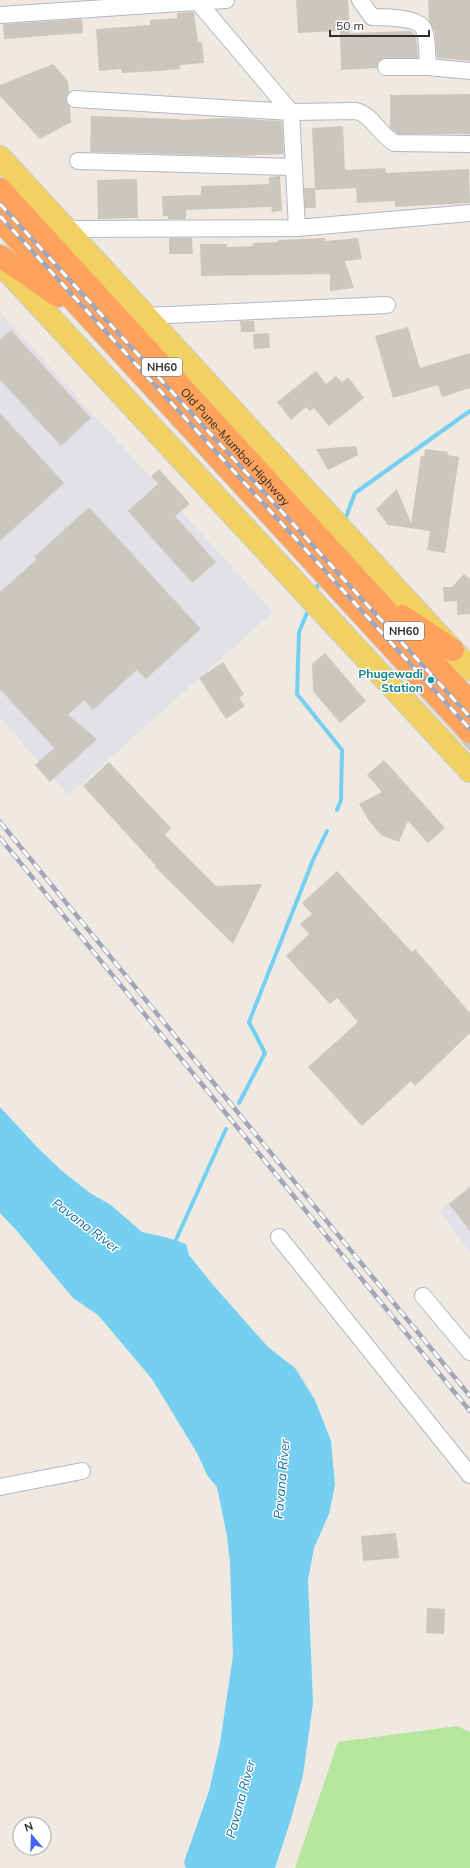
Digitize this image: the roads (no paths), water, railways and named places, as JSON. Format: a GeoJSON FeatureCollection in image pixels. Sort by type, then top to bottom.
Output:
{"type":"FeatureCollection","features":[{"type":"Feature","properties":{"kind":"highway"},"geometry":{"type":"LineString","coordinates":[[0,181],[22,213]]}},
{"type":"Feature","properties":{"kind":"highway","name":"Old Pune–Mumbai Highway"},"geometry":{"type":"LineString","coordinates":[[0,189],[470,702]]}},
{"type":"Feature","properties":{"kind":"highway","name":"Old Pune–Mumbai Highway"},"geometry":{"type":"LineString","coordinates":[[0,220],[469,732]]}},
{"type":"Feature","properties":{"kind":"highway"},"geometry":{"type":"LineString","coordinates":[[0,256],[89,317]]}},
{"type":"Feature","properties":{"kind":"highway"},"geometry":{"type":"LineString","coordinates":[[373,597],[453,650]]}},
{"type":"Feature","properties":{"kind":"main road"},"geometry":{"type":"LineString","coordinates":[[0,157],[470,669]]}},
{"type":"Feature","properties":{"kind":"main road"},"geometry":{"type":"LineString","coordinates":[[0,263],[470,771]]}},
{"type":"Feature","properties":{"kind":"street"},"geometry":{"type":"LineString","coordinates":[[0,15],[226,0]]}},
{"type":"Feature","properties":{"kind":"street"},"geometry":{"type":"LineString","coordinates":[[360,0],[372,17],[418,22],[424,29],[428,67]]}},
{"type":"Feature","properties":{"kind":"street"},"geometry":{"type":"LineString","coordinates":[[198,2],[291,112],[297,228]]}},
{"type":"Feature","properties":{"kind":"street"},"geometry":{"type":"LineString","coordinates":[[386,67],[428,67],[470,71]]}},
{"type":"Feature","properties":{"kind":"street"},"geometry":{"type":"LineString","coordinates":[[75,99],[291,112],[356,111],[365,113],[388,140],[395,143],[470,144]]}},
{"type":"Feature","properties":{"kind":"street"},"geometry":{"type":"LineString","coordinates":[[78,161],[294,167]]}},
{"type":"Feature","properties":{"kind":"street"},"geometry":{"type":"LineString","coordinates":[[66,229],[297,228],[470,213]]}},
{"type":"Feature","properties":{"kind":"street"},"geometry":{"type":"LineString","coordinates":[[146,316],[387,305]]}},
{"type":"Feature","properties":{"kind":"street"},"geometry":{"type":"LineString","coordinates":[[279,1237],[470,1475]]}},
{"type":"Feature","properties":{"kind":"street"},"geometry":{"type":"LineString","coordinates":[[423,1296],[470,1352]]}},
{"type":"Feature","properties":{"kind":"street"},"geometry":{"type":"LineString","coordinates":[[0,1487],[82,1471]]}},
{"type":"Feature","properties":{"kind":"water","name":"Pavana River"},"geometry":{"type":"Polygon","coordinates":[[[0,1107],[38,1148],[62,1171],[90,1193],[111,1205],[142,1232],[165,1237],[186,1244],[189,1255],[213,1285],[268,1347],[295,1368],[315,1400],[331,1441],[335,1485],[329,1514],[314,1548],[308,1580],[313,1703],[303,1775],[275,1868],[186,1868],[184,1862],[209,1791],[220,1743],[233,1656],[230,1563],[227,1536],[217,1487],[207,1475],[197,1453],[152,1379],[98,1315],[73,1298],[0,1213],[0,1107]]]}},
{"type":"Feature","properties":{"kind":"waterway"},"geometry":{"type":"LineString","coordinates":[[344,522],[355,493],[470,411]]}},
{"type":"Feature","properties":{"kind":"waterway"},"geometry":{"type":"LineString","coordinates":[[314,594],[320,580]]}},
{"type":"Feature","properties":{"kind":"waterway"},"geometry":{"type":"LineString","coordinates":[[309,608],[299,632],[297,694],[342,750],[341,800],[337,810]]}},
{"type":"Feature","properties":{"kind":"waterway"},"geometry":{"type":"LineString","coordinates":[[239,1103],[265,1053],[249,1022],[313,860],[327,831]]}},
{"type":"Feature","properties":{"kind":"waterway"},"geometry":{"type":"LineString","coordinates":[[174,1244],[226,1129]]}},
{"type":"Feature","properties":{"kind":"railway"},"geometry":{"type":"LineString","coordinates":[[0,204],[470,717]]}},
{"type":"Feature","properties":{"kind":"railway"},"geometry":{"type":"LineString","coordinates":[[0,216],[470,729]]}},
{"type":"Feature","properties":{"kind":"railway"},"geometry":{"type":"LineString","coordinates":[[0,822],[470,1396]]}},
{"type":"Feature","properties":{"kind":"railway"},"geometry":{"type":"LineString","coordinates":[[0,838],[470,1411]]}},
{"type":"Feature","properties":{"kind":"place","name":"Phugewadi Station"},"geometry":{"type":"Point","coordinates":[431,680]}}]}
